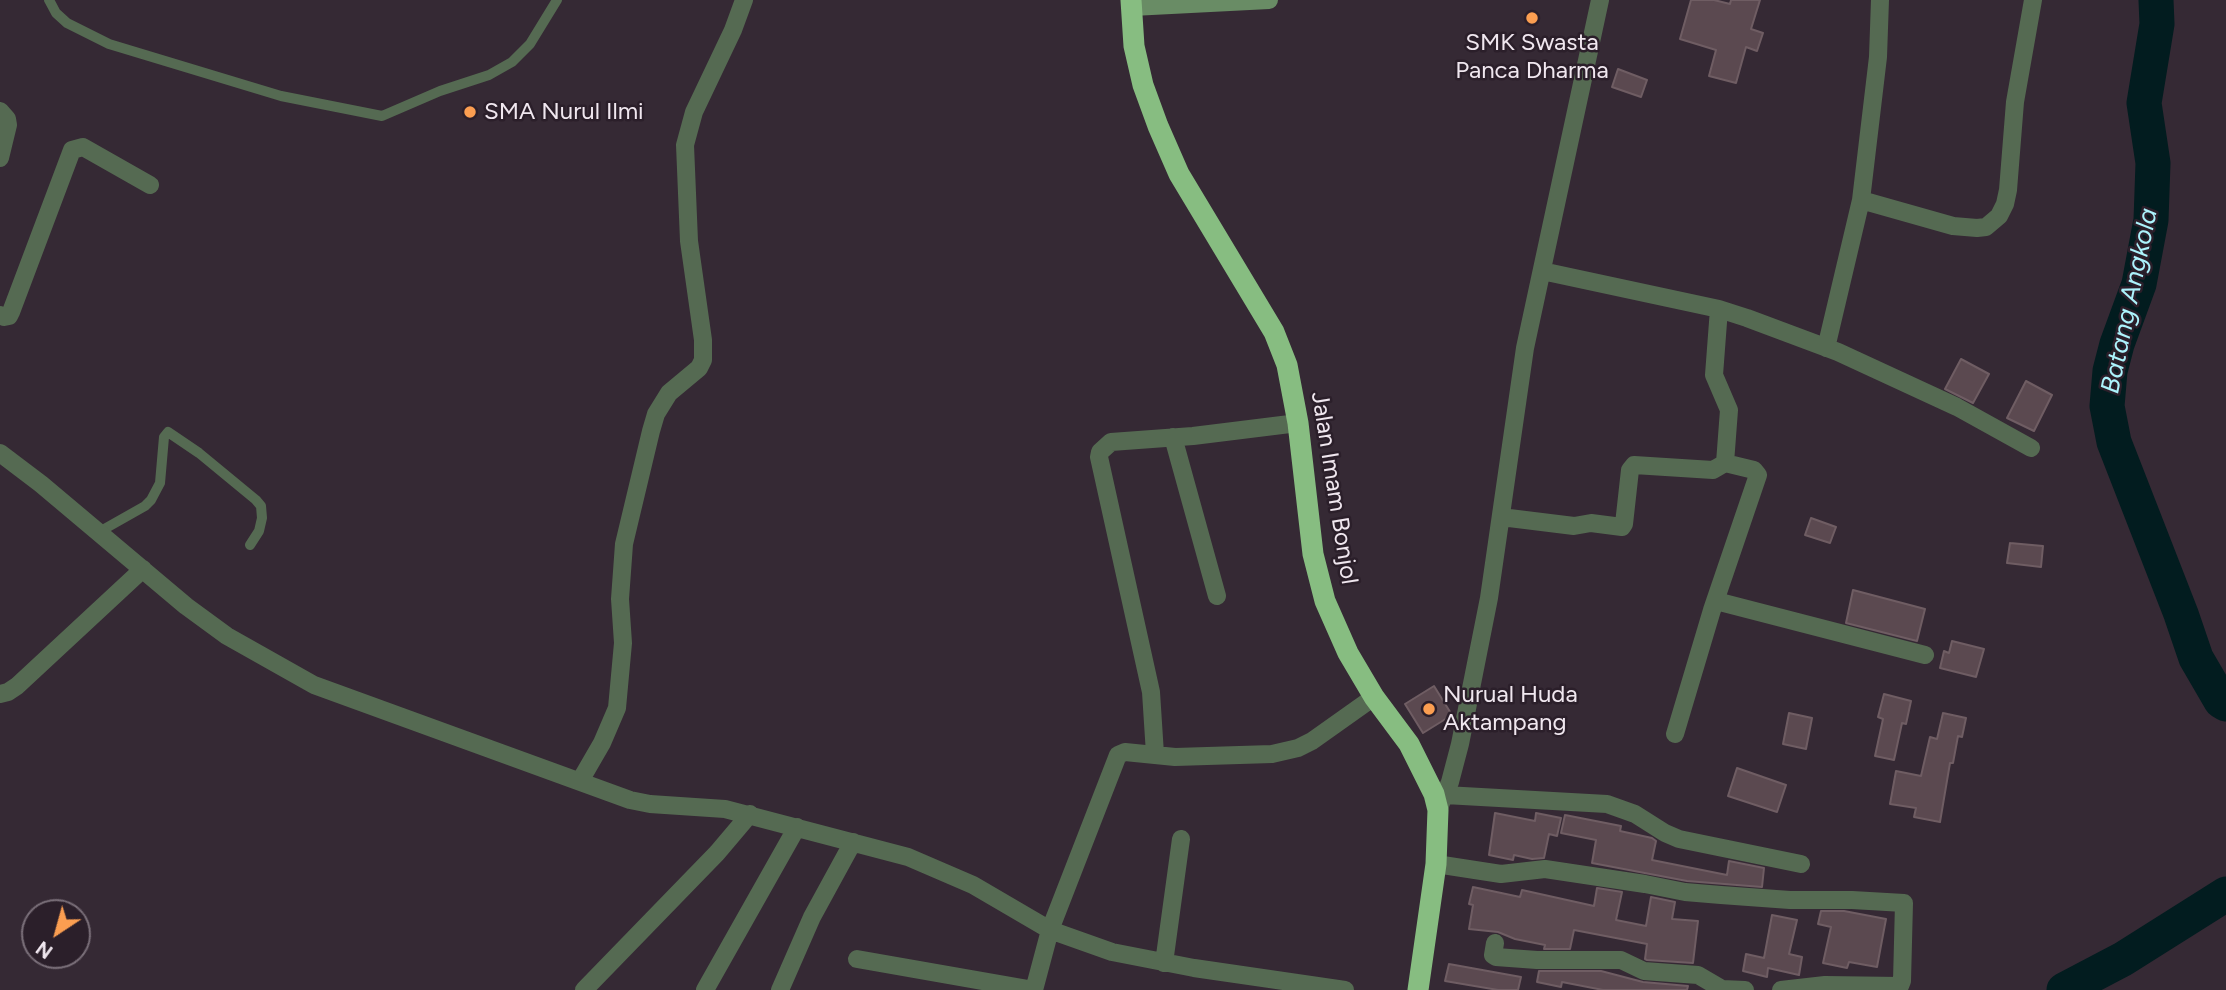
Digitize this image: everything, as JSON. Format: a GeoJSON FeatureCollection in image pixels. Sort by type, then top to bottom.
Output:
{"type":"FeatureCollection","features":[{"type":"Feature","properties":{"kind":"highway","name":"Jalan Imam Bonjol"},"geometry":{"type":"LineString","coordinates":[[1132,4],[1134,46],[1143,85],[1158,126],[1179,174],[1274,332],[1287,365],[1298,423],[1313,554],[1325,601],[1348,653],[1374,697],[1409,744],[1442,803],[1418,990]]}},
{"type":"Feature","properties":{"kind":"main road"},"geometry":{"type":"LineString","coordinates":[[1132,4],[1269,0]]}},
{"type":"Feature","properties":{"kind":"street"},"geometry":{"type":"LineString","coordinates":[[580,781],[613,721],[618,700],[624,643],[620,599],[624,544],[650,431],[662,402],[681,381],[699,368],[703,359],[703,340],[689,242],[685,145],[694,113],[744,0]]}},
{"type":"Feature","properties":{"kind":"street"},"geometry":{"type":"LineString","coordinates":[[1600,0],[1525,348],[1501,517],[1478,651],[1460,744],[1442,803],[1607,804],[1635,814],[1679,839],[1801,864]]}},
{"type":"Feature","properties":{"kind":"street"},"geometry":{"type":"LineString","coordinates":[[1826,348],[1861,200],[1878,57],[1880,0]]}},
{"type":"Feature","properties":{"kind":"street"},"geometry":{"type":"LineString","coordinates":[[1861,200],[1953,226],[1977,229],[1986,227],[1999,216],[2008,190],[2015,102],[2033,0]]}},
{"type":"Feature","properties":{"kind":"street"},"geometry":{"type":"LineString","coordinates":[[0,111],[8,121],[0,158]]}},
{"type":"Feature","properties":{"kind":"street"},"geometry":{"type":"LineString","coordinates":[[0,315],[9,316],[11,312],[72,149],[83,147],[150,185]]}},
{"type":"Feature","properties":{"kind":"street"},"geometry":{"type":"LineString","coordinates":[[1542,271],[1720,309],[1826,348],[1957,407],[2031,448]]}},
{"type":"Feature","properties":{"kind":"street"},"geometry":{"type":"LineString","coordinates":[[1720,309],[1714,375],[1729,410],[1725,463]]}},
{"type":"Feature","properties":{"kind":"street"},"geometry":{"type":"LineString","coordinates":[[1155,754],[1151,692],[1099,457],[1102,447],[1111,442],[1173,438],[1298,423]]}},
{"type":"Feature","properties":{"kind":"street"},"geometry":{"type":"LineString","coordinates":[[1173,438],[1217,596]]}},
{"type":"Feature","properties":{"kind":"street"},"geometry":{"type":"LineString","coordinates":[[0,453],[227,636],[314,685],[630,800],[750,814],[908,857],[974,885],[1050,930],[1112,952],[1164,963],[1345,990]]}},
{"type":"Feature","properties":{"kind":"street"},"geometry":{"type":"LineString","coordinates":[[1501,517],[1574,526],[1591,523],[1622,527],[1630,470],[1634,465],[1713,470],[1725,463],[1754,470],[1758,475],[1675,734]]}},
{"type":"Feature","properties":{"kind":"street"},"geometry":{"type":"LineString","coordinates":[[0,694],[17,686],[143,569]]}},
{"type":"Feature","properties":{"kind":"street"},"geometry":{"type":"LineString","coordinates":[[1716,601],[1925,655]]}},
{"type":"Feature","properties":{"kind":"street"},"geometry":{"type":"LineString","coordinates":[[858,959],[1034,990],[1050,930],[1116,757],[1125,752],[1175,757],[1272,754],[1297,748],[1311,741],[1374,697]]}},
{"type":"Feature","properties":{"kind":"street"},"geometry":{"type":"LineString","coordinates":[[584,990],[717,853],[750,814]]}},
{"type":"Feature","properties":{"kind":"street"},"geometry":{"type":"LineString","coordinates":[[705,990],[797,827]]}},
{"type":"Feature","properties":{"kind":"street"},"geometry":{"type":"LineString","coordinates":[[1164,963],[1181,839]]}},
{"type":"Feature","properties":{"kind":"street"},"geometry":{"type":"LineString","coordinates":[[780,990],[811,917],[853,842]]}},
{"type":"Feature","properties":{"kind":"street"},"geometry":{"type":"LineString","coordinates":[[1436,864],[1507,874],[1545,869],[1685,892],[1790,900],[1903,903],[1903,969],[1900,986],[1825,985],[1780,990]]}},
{"type":"Feature","properties":{"kind":"street"},"geometry":{"type":"LineString","coordinates":[[1495,943],[1493,955],[1496,957],[1620,960],[1644,971],[1698,975],[1720,988],[1745,990]]}},
{"type":"Feature","properties":{"kind":"lane"},"geometry":{"type":"LineString","coordinates":[[49,0],[56,13],[67,23],[109,44],[281,96],[382,116],[440,91],[489,75],[512,62],[530,44],[557,0]]}},
{"type":"Feature","properties":{"kind":"lane"},"geometry":{"type":"LineString","coordinates":[[99,532],[151,500],[160,483],[164,437],[168,432],[200,453],[261,506],[259,531],[250,545]]}},
{"type":"Feature","properties":{"kind":"building"},"geometry":{"type":"Polygon","coordinates":[[[1691,0],[1714,0],[1730,4],[1731,0],[1760,0],[1751,29],[1763,33],[1757,51],[1746,47],[1736,83],[1709,76],[1716,50],[1680,39],[1691,0]]]}},
{"type":"Feature","properties":{"kind":"building"},"geometry":{"type":"Polygon","coordinates":[[[1618,69],[1647,80],[1641,97],[1612,87],[1618,69]]]}},
{"type":"Feature","properties":{"kind":"building"},"geometry":{"type":"Polygon","coordinates":[[[1961,359],[1989,374],[1973,403],[1945,389],[1961,359]]]}},
{"type":"Feature","properties":{"kind":"building"},"geometry":{"type":"Polygon","coordinates":[[[2026,381],[2052,395],[2034,431],[2007,418],[2026,381]]]}},
{"type":"Feature","properties":{"kind":"building"},"geometry":{"type":"Polygon","coordinates":[[[1811,518],[1836,527],[1830,543],[1805,535],[1811,518]]]}},
{"type":"Feature","properties":{"kind":"building"},"geometry":{"type":"Polygon","coordinates":[[[2010,543],[2043,546],[2041,567],[2007,563],[2010,543]]]}},
{"type":"Feature","properties":{"kind":"building"},"geometry":{"type":"Polygon","coordinates":[[[1853,590],[1925,609],[1917,641],[1846,623],[1853,590]]]}},
{"type":"Feature","properties":{"kind":"building"},"geometry":{"type":"Polygon","coordinates":[[[1952,641],[1984,649],[1976,677],[1940,668],[1944,651],[1949,653],[1952,641]]]}},
{"type":"Feature","properties":{"kind":"building","name":"Nurual Huda Aktampang"},"geometry":{"type":"Polygon","coordinates":[[[1434,686],[1452,715],[1423,733],[1405,704],[1434,686]]]}},
{"type":"Feature","properties":{"kind":"building"},"geometry":{"type":"Polygon","coordinates":[[[1884,694],[1911,701],[1906,724],[1902,723],[1894,760],[1875,756],[1883,719],[1878,717],[1884,694]]]}},
{"type":"Feature","properties":{"kind":"building"},"geometry":{"type":"Polygon","coordinates":[[[1789,713],[1812,718],[1806,749],[1783,744],[1789,713]]]}},
{"type":"Feature","properties":{"kind":"building"},"geometry":{"type":"Polygon","coordinates":[[[1943,713],[1966,718],[1962,737],[1958,736],[1953,763],[1950,763],[1940,822],[1914,817],[1916,808],[1890,804],[1896,771],[1921,776],[1930,737],[1937,739],[1943,713]]]}},
{"type":"Feature","properties":{"kind":"building"},"geometry":{"type":"Polygon","coordinates":[[[1737,768],[1786,785],[1777,812],[1728,796],[1737,768]]]}},
{"type":"Feature","properties":{"kind":"building"},"geometry":{"type":"Polygon","coordinates":[[[1495,813],[1535,821],[1536,813],[1561,818],[1557,836],[1549,834],[1544,858],[1532,859],[1514,855],[1513,860],[1489,855],[1495,813]]]}},
{"type":"Feature","properties":{"kind":"building"},"geometry":{"type":"Polygon","coordinates":[[[1565,815],[1621,826],[1620,831],[1652,838],[1656,841],[1652,860],[1727,875],[1729,861],[1764,868],[1762,887],[1687,881],[1592,863],[1596,840],[1561,833],[1565,815]]]}},
{"type":"Feature","properties":{"kind":"building"},"geometry":{"type":"Polygon","coordinates":[[[1473,887],[1520,897],[1522,890],[1594,906],[1597,888],[1622,892],[1616,920],[1646,926],[1651,897],[1675,902],[1672,919],[1698,921],[1693,963],[1647,960],[1647,944],[1574,930],[1570,949],[1544,949],[1545,945],[1515,939],[1498,932],[1469,929],[1473,905],[1469,904],[1473,887]]]}},
{"type":"Feature","properties":{"kind":"building"},"geometry":{"type":"Polygon","coordinates":[[[1821,911],[1844,911],[1886,919],[1877,967],[1849,962],[1847,968],[1823,963],[1831,927],[1818,924],[1821,911]]]}},
{"type":"Feature","properties":{"kind":"building"},"geometry":{"type":"Polygon","coordinates":[[[1772,915],[1797,920],[1789,954],[1802,957],[1799,975],[1768,968],[1767,977],[1743,971],[1746,954],[1764,958],[1772,915]]]}},
{"type":"Feature","properties":{"kind":"building"},"geometry":{"type":"Polygon","coordinates":[[[1449,964],[1521,977],[1518,990],[1498,990],[1445,981],[1449,964]]]}},
{"type":"Feature","properties":{"kind":"building"},"geometry":{"type":"Polygon","coordinates":[[[1539,971],[1601,971],[1643,982],[1688,986],[1687,990],[1603,990],[1562,982],[1561,987],[1537,982],[1539,971]]]}},
{"type":"Feature","properties":{"kind":"waterway","name":"Batang Angkola"},"geometry":{"type":"LineString","coordinates":[[2156,0],[2157,24],[2144,103],[2153,163],[2151,220],[2139,284],[2110,371],[2107,406],[2114,442],[2196,658],[2221,701],[2226,704]]}},
{"type":"Feature","properties":{"kind":"waterway","name":"Batang Angkola"},"geometry":{"type":"LineString","coordinates":[[2064,990],[2123,959],[2226,894]]}},
{"type":"Feature","properties":{"kind":"place","name":"SMK Swasta Panca Dharma"},"geometry":{"type":"Point","coordinates":[1532,18]}},
{"type":"Feature","properties":{"kind":"place","name":"SMA Nurul Ilmi"},"geometry":{"type":"Point","coordinates":[470,112]}},
{"type":"Feature","properties":{"kind":"place","name":"Nurual Huda Aktampang"},"geometry":{"type":"Point","coordinates":[1429,709]}}]}
